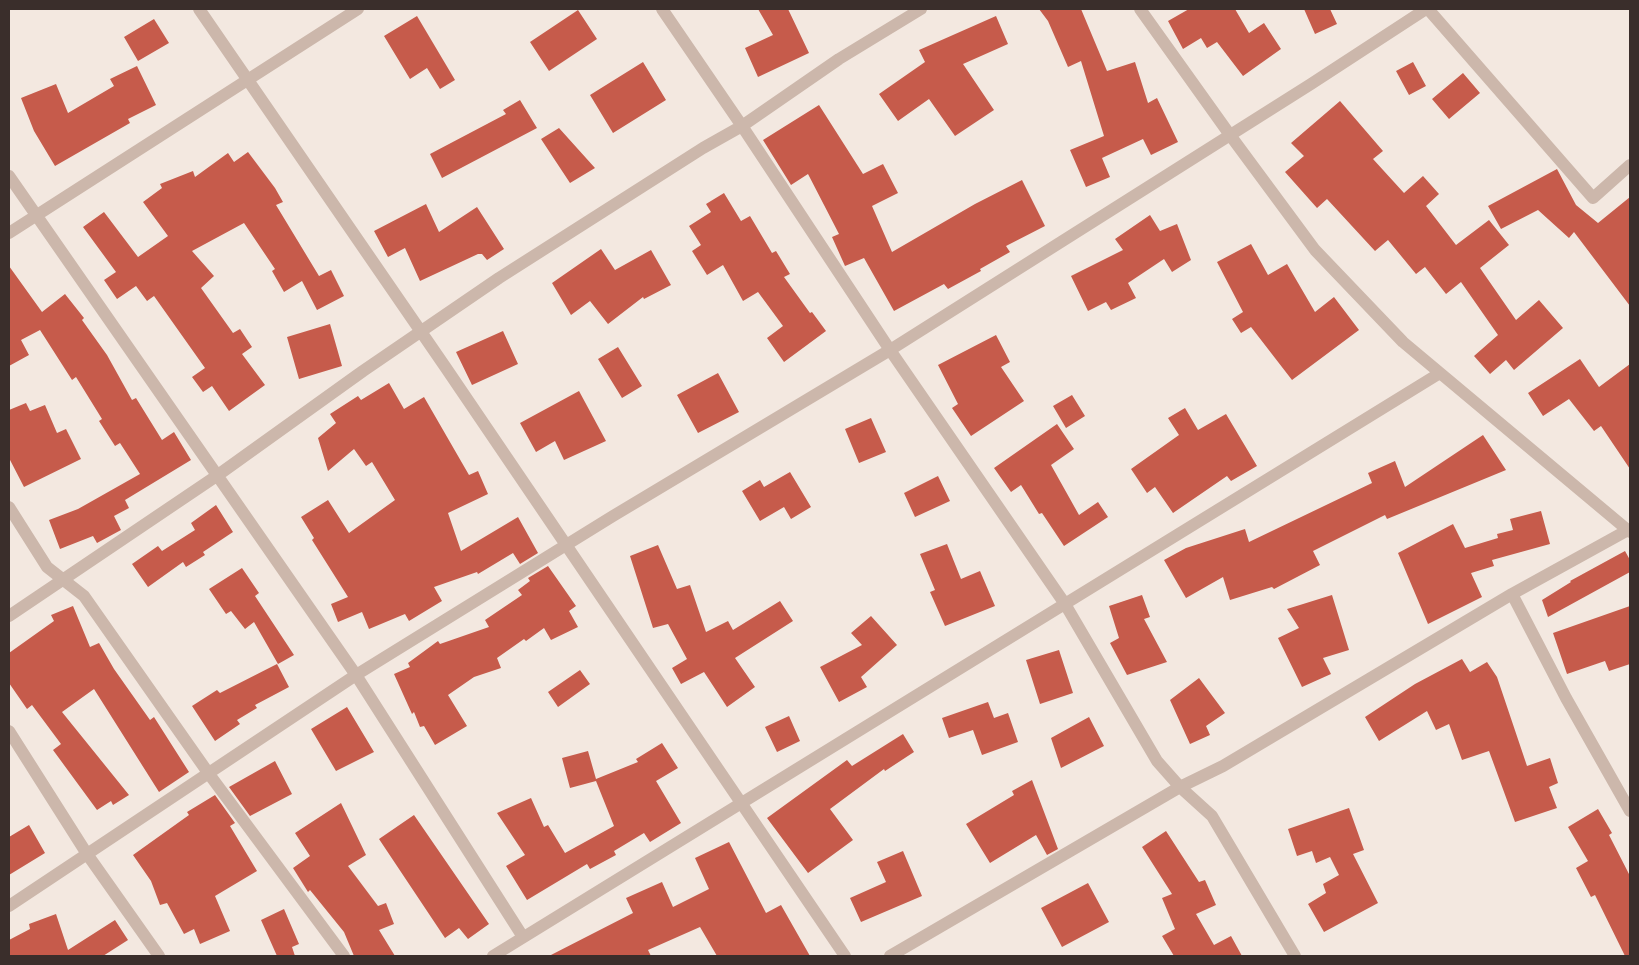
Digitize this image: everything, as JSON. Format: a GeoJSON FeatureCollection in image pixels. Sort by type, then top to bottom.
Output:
{"type":"FeatureCollection","features":[{"type":"Feature","properties":{"kind":"street"},"geometry":{"type":"LineString","coordinates":[[198,9],[421,332],[845,956]]}},
{"type":"Feature","properties":{"kind":"street"},"geometry":{"type":"LineString","coordinates":[[9,233],[358,9]]}},
{"type":"Feature","properties":{"kind":"street"},"geometry":{"type":"LineString","coordinates":[[662,9],[890,350],[1065,604],[1157,762],[1180,787],[1212,816],[1295,956]]}},
{"type":"Feature","properties":{"kind":"street"},"geometry":{"type":"LineString","coordinates":[[9,616],[218,475],[421,332],[516,268],[703,148],[742,126],[840,59],[921,9]]}},
{"type":"Feature","properties":{"kind":"street"},"geometry":{"type":"LineString","coordinates":[[890,956],[1180,787],[1223,766],[1512,594],[1629,531],[1403,342],[1316,250],[1230,136],[1140,9]]}},
{"type":"Feature","properties":{"kind":"street"},"geometry":{"type":"LineString","coordinates":[[9,906],[356,675],[566,545],[890,350],[1230,136],[1427,9],[1593,198],[1630,165]]}},
{"type":"Feature","properties":{"kind":"street"},"geometry":{"type":"LineString","coordinates":[[9,176],[356,675],[523,937]]}},
{"type":"Feature","properties":{"kind":"street"},"geometry":{"type":"LineString","coordinates":[[493,956],[1440,373]]}},
{"type":"Feature","properties":{"kind":"street"},"geometry":{"type":"LineString","coordinates":[[9,507],[48,566],[84,596],[208,774],[344,956]]}},
{"type":"Feature","properties":{"kind":"street"},"geometry":{"type":"LineString","coordinates":[[1512,594],[1566,698],[1630,811]]}},
{"type":"Feature","properties":{"kind":"street"},"geometry":{"type":"LineString","coordinates":[[9,731],[87,854],[159,956]]}},
{"type":"Feature","properties":{"kind":"building"},"geometry":{"type":"Polygon","coordinates":[[[758,9],[788,9],[809,53],[758,77],[745,48],[773,35],[758,9]]]}},
{"type":"Feature","properties":{"kind":"building"},"geometry":{"type":"Polygon","coordinates":[[[1039,9],[1081,9],[1107,71],[1135,62],[1148,103],[1157,98],[1178,142],[1151,155],[1143,139],[1102,158],[1110,177],[1086,187],[1070,150],[1104,136],[1081,61],[1068,67],[1048,21],[1039,9]]]}},
{"type":"Feature","properties":{"kind":"building"},"geometry":{"type":"Polygon","coordinates":[[[1189,9],[1235,9],[1249,33],[1264,23],[1281,49],[1243,76],[1217,42],[1207,48],[1201,38],[1183,49],[1168,21],[1189,9]]]}},
{"type":"Feature","properties":{"kind":"building"},"geometry":{"type":"Polygon","coordinates":[[[1304,9],[1330,9],[1337,24],[1315,34],[1304,9]]]}},
{"type":"Feature","properties":{"kind":"building"},"geometry":{"type":"Polygon","coordinates":[[[578,10],[597,39],[549,71],[530,42],[578,10]]]}},
{"type":"Feature","properties":{"kind":"building"},"geometry":{"type":"Polygon","coordinates":[[[417,16],[455,80],[440,89],[427,68],[410,79],[384,36],[417,16]]]}},
{"type":"Feature","properties":{"kind":"building"},"geometry":{"type":"Polygon","coordinates":[[[996,16],[1008,44],[963,64],[994,110],[955,136],[929,99],[898,121],[879,94],[925,62],[919,50],[996,16]]]}},
{"type":"Feature","properties":{"kind":"building"},"geometry":{"type":"Polygon","coordinates":[[[154,19],[169,43],[138,61],[124,37],[154,19]]]}},
{"type":"Feature","properties":{"kind":"building"},"geometry":{"type":"Polygon","coordinates":[[[643,62],[666,100],[613,133],[590,95],[643,62]]]}},
{"type":"Feature","properties":{"kind":"building"},"geometry":{"type":"Polygon","coordinates":[[[1413,62],[1426,86],[1409,95],[1396,71],[1413,62]]]}},
{"type":"Feature","properties":{"kind":"building"},"geometry":{"type":"Polygon","coordinates":[[[137,66],[156,105],[128,119],[130,123],[55,166],[34,131],[21,98],[56,84],[68,113],[114,86],[110,79],[137,66]]]}},
{"type":"Feature","properties":{"kind":"building"},"geometry":{"type":"Polygon","coordinates":[[[1463,73],[1480,93],[1449,119],[1432,99],[1463,73]]]}},
{"type":"Feature","properties":{"kind":"building"},"geometry":{"type":"Polygon","coordinates":[[[520,100],[537,128],[442,178],[430,154],[506,114],[503,110],[520,100]]]}},
{"type":"Feature","properties":{"kind":"building"},"geometry":{"type":"Polygon","coordinates":[[[1340,101],[1383,151],[1373,159],[1404,193],[1423,176],[1439,194],[1426,206],[1456,245],[1489,220],[1509,245],[1480,268],[1516,320],[1539,300],[1563,328],[1514,370],[1506,360],[1490,374],[1474,356],[1498,335],[1461,282],[1446,294],[1425,267],[1416,274],[1388,240],[1375,251],[1327,199],[1317,208],[1285,172],[1304,156],[1291,143],[1340,101]]]}},
{"type":"Feature","properties":{"kind":"building"},"geometry":{"type":"Polygon","coordinates":[[[819,105],[863,174],[883,164],[898,193],[872,206],[892,252],[975,204],[1022,180],[1045,226],[1006,246],[1010,252],[980,269],[981,271],[948,289],[944,284],[894,311],[864,258],[845,266],[832,237],[839,234],[808,174],[791,185],[763,140],[819,105]]]}},
{"type":"Feature","properties":{"kind":"building"},"geometry":{"type":"Polygon","coordinates":[[[559,128],[595,168],[570,183],[541,139],[559,128]]]}},
{"type":"Feature","properties":{"kind":"building"},"geometry":{"type":"Polygon","coordinates":[[[248,152],[275,188],[283,202],[276,205],[319,276],[331,270],[344,296],[317,310],[302,281],[284,292],[272,271],[275,269],[244,223],[192,251],[214,276],[201,288],[233,333],[240,329],[252,347],[242,354],[265,385],[229,411],[212,386],[203,392],[192,377],[205,368],[154,296],[147,301],[136,286],[117,299],[104,280],[116,272],[83,227],[104,212],[138,257],[168,236],[143,202],[162,188],[160,184],[193,171],[195,177],[228,153],[234,162],[248,152]]]}},
{"type":"Feature","properties":{"kind":"building"},"geometry":{"type":"Polygon","coordinates":[[[1557,169],[1576,205],[1598,223],[1630,197],[1630,306],[1574,232],[1569,238],[1538,210],[1501,229],[1488,206],[1557,169]]]}},
{"type":"Feature","properties":{"kind":"building"},"geometry":{"type":"Polygon","coordinates":[[[724,193],[741,221],[750,216],[772,253],[776,251],[790,274],[784,277],[810,313],[812,312],[826,331],[784,362],[767,338],[783,326],[758,292],[743,301],[723,265],[707,275],[692,251],[701,245],[689,226],[711,212],[706,204],[724,193]]]}},
{"type":"Feature","properties":{"kind":"building"},"geometry":{"type":"Polygon","coordinates":[[[426,204],[439,232],[477,207],[504,249],[487,260],[482,254],[478,254],[420,281],[405,248],[388,257],[374,231],[426,204]]]}},
{"type":"Feature","properties":{"kind":"building"},"geometry":{"type":"Polygon","coordinates":[[[1150,215],[1160,231],[1177,224],[1191,260],[1172,272],[1164,259],[1128,283],[1136,298],[1111,310],[1106,302],[1088,311],[1071,276],[1123,250],[1115,239],[1150,215]]]}},
{"type":"Feature","properties":{"kind":"building"},"geometry":{"type":"Polygon","coordinates":[[[1251,244],[1268,275],[1287,264],[1315,312],[1334,297],[1359,330],[1292,380],[1251,327],[1241,333],[1232,319],[1243,312],[1217,262],[1251,244]]]}},
{"type":"Feature","properties":{"kind":"building"},"geometry":{"type":"Polygon","coordinates":[[[601,249],[615,270],[651,250],[671,285],[644,299],[643,297],[608,324],[590,301],[571,315],[552,283],[601,249]]]}},
{"type":"Feature","properties":{"kind":"building"},"geometry":{"type":"Polygon","coordinates":[[[9,266],[42,312],[65,294],[84,318],[82,320],[107,355],[132,400],[136,398],[162,440],[174,432],[191,460],[125,500],[129,508],[114,516],[121,530],[97,543],[93,536],[60,549],[49,520],[78,509],[140,474],[120,443],[115,446],[99,421],[102,419],[76,377],[72,380],[40,330],[21,340],[29,355],[9,366],[9,266]]]}},
{"type":"Feature","properties":{"kind":"building"},"geometry":{"type":"Polygon","coordinates":[[[330,324],[342,366],[299,379],[287,337],[330,324]]]}},
{"type":"Feature","properties":{"kind":"building"},"geometry":{"type":"Polygon","coordinates":[[[503,331],[518,364],[472,385],[456,352],[503,331]]]}},
{"type":"Feature","properties":{"kind":"building"},"geometry":{"type":"Polygon","coordinates":[[[996,335],[1010,362],[1001,367],[1024,401],[971,436],[952,408],[958,404],[938,365],[996,335]]]}},
{"type":"Feature","properties":{"kind":"building"},"geometry":{"type":"Polygon","coordinates":[[[618,347],[642,386],[622,398],[598,359],[618,347]]]}},
{"type":"Feature","properties":{"kind":"building"},"geometry":{"type":"Polygon","coordinates":[[[1580,359],[1599,387],[1630,364],[1630,469],[1601,426],[1594,431],[1569,399],[1543,416],[1528,393],[1580,359]]]}},
{"type":"Feature","properties":{"kind":"building"},"geometry":{"type":"Polygon","coordinates":[[[718,373],[739,412],[698,433],[677,395],[718,373]]]}},
{"type":"Feature","properties":{"kind":"building"},"geometry":{"type":"Polygon","coordinates":[[[389,383],[404,409],[424,397],[469,475],[478,471],[488,494],[448,513],[461,551],[518,517],[538,553],[520,564],[513,553],[478,574],[477,572],[434,587],[442,601],[409,621],[405,614],[369,629],[362,612],[338,622],[331,604],[348,597],[312,540],[314,538],[301,517],[328,500],[349,533],[395,500],[372,462],[366,466],[354,449],[328,471],[318,438],[336,423],[330,414],[358,396],[361,400],[389,383]]]}},
{"type":"Feature","properties":{"kind":"building"},"geometry":{"type":"Polygon","coordinates":[[[579,391],[606,441],[564,460],[555,441],[536,452],[520,423],[579,391]]]}},
{"type":"Feature","properties":{"kind":"building"},"geometry":{"type":"Polygon","coordinates":[[[1072,395],[1085,416],[1066,428],[1053,406],[1072,395]]]}},
{"type":"Feature","properties":{"kind":"building"},"geometry":{"type":"Polygon","coordinates":[[[26,403],[30,411],[45,405],[57,433],[66,429],[81,459],[24,487],[9,458],[9,410],[26,403]]]}},
{"type":"Feature","properties":{"kind":"building"},"geometry":{"type":"Polygon","coordinates":[[[1185,408],[1198,430],[1226,414],[1257,466],[1231,481],[1227,476],[1173,513],[1155,487],[1147,493],[1131,469],[1179,435],[1168,418],[1185,408]]]}},
{"type":"Feature","properties":{"kind":"building"},"geometry":{"type":"Polygon","coordinates":[[[871,418],[886,452],[859,463],[845,429],[871,418]]]}},
{"type":"Feature","properties":{"kind":"building"},"geometry":{"type":"Polygon","coordinates":[[[1057,424],[1074,449],[1051,465],[1079,515],[1098,502],[1108,517],[1064,546],[1042,513],[1039,514],[1021,485],[1011,492],[994,468],[1057,424]]]}},
{"type":"Feature","properties":{"kind":"building"},"geometry":{"type":"Polygon","coordinates":[[[1483,435],[1506,470],[1387,519],[1385,515],[1313,551],[1320,565],[1274,589],[1272,587],[1230,600],[1223,577],[1186,598],[1164,560],[1186,548],[1245,529],[1249,542],[1372,483],[1368,473],[1395,461],[1405,487],[1483,435]]]}},
{"type":"Feature","properties":{"kind":"building"},"geometry":{"type":"Polygon","coordinates":[[[790,472],[811,507],[791,519],[784,507],[760,521],[742,491],[760,480],[764,487],[790,472]]]}},
{"type":"Feature","properties":{"kind":"building"},"geometry":{"type":"Polygon","coordinates":[[[938,476],[950,501],[915,517],[904,493],[938,476]]]}},
{"type":"Feature","properties":{"kind":"building"},"geometry":{"type":"Polygon","coordinates":[[[216,505],[233,532],[203,552],[205,555],[186,567],[183,562],[148,587],[132,564],[158,546],[162,551],[195,530],[191,523],[216,505]]]}},
{"type":"Feature","properties":{"kind":"building"},"geometry":{"type":"Polygon","coordinates":[[[1541,511],[1550,544],[1492,560],[1494,566],[1471,573],[1482,597],[1428,624],[1398,553],[1453,524],[1465,548],[1498,538],[1497,534],[1513,530],[1510,519],[1541,511]]]}},
{"type":"Feature","properties":{"kind":"building"},"geometry":{"type":"Polygon","coordinates":[[[947,544],[961,579],[980,571],[995,606],[945,626],[930,592],[935,590],[920,554],[947,544]]]}},
{"type":"Feature","properties":{"kind":"building"},"geometry":{"type":"Polygon","coordinates":[[[658,545],[677,589],[690,585],[706,632],[728,621],[733,630],[780,601],[793,621],[735,658],[755,687],[727,707],[704,672],[681,684],[672,668],[687,659],[668,624],[653,628],[630,556],[658,545]]]}},
{"type":"Feature","properties":{"kind":"building"},"geometry":{"type":"Polygon","coordinates":[[[1625,551],[1630,560],[1630,572],[1548,617],[1542,600],[1570,581],[1625,551]]]}},
{"type":"Feature","properties":{"kind":"building"},"geometry":{"type":"Polygon","coordinates":[[[548,566],[576,606],[569,611],[578,627],[551,640],[544,628],[497,658],[501,668],[474,677],[448,695],[467,726],[435,745],[424,726],[420,727],[414,712],[412,714],[394,674],[410,667],[408,663],[438,641],[440,644],[489,627],[485,620],[522,595],[518,590],[530,581],[528,578],[548,566]]]}},
{"type":"Feature","properties":{"kind":"building"},"geometry":{"type":"Polygon","coordinates":[[[242,568],[259,593],[255,596],[294,655],[278,664],[254,622],[245,629],[231,611],[226,614],[209,589],[242,568]]]}},
{"type":"Feature","properties":{"kind":"building"},"geometry":{"type":"Polygon","coordinates":[[[1142,595],[1150,617],[1144,619],[1167,662],[1127,675],[1110,643],[1119,638],[1109,606],[1142,595]]]}},
{"type":"Feature","properties":{"kind":"building"},"geometry":{"type":"Polygon","coordinates":[[[1332,595],[1349,650],[1323,658],[1331,674],[1302,687],[1278,638],[1299,628],[1287,609],[1332,595]]]}},
{"type":"Feature","properties":{"kind":"building"},"geometry":{"type":"Polygon","coordinates":[[[73,606],[90,647],[99,643],[114,669],[150,720],[154,717],[189,772],[159,792],[94,689],[62,712],[129,795],[113,805],[111,801],[97,810],[53,750],[61,744],[32,705],[27,709],[9,683],[9,653],[54,621],[51,615],[73,606]]]}},
{"type":"Feature","properties":{"kind":"building"},"geometry":{"type":"Polygon","coordinates":[[[1630,606],[1630,664],[1609,671],[1605,661],[1567,674],[1553,633],[1630,606]]]}},
{"type":"Feature","properties":{"kind":"building"},"geometry":{"type":"Polygon","coordinates":[[[871,616],[897,645],[861,677],[867,687],[839,702],[820,667],[862,645],[851,633],[871,616]]]}},
{"type":"Feature","properties":{"kind":"building"},"geometry":{"type":"Polygon","coordinates":[[[1059,650],[1073,693],[1040,704],[1026,660],[1059,650]]]}},
{"type":"Feature","properties":{"kind":"building"},"geometry":{"type":"Polygon","coordinates":[[[1462,659],[1470,672],[1487,662],[1497,677],[1527,766],[1550,758],[1558,783],[1549,787],[1557,808],[1515,822],[1489,751],[1462,760],[1449,724],[1436,730],[1427,711],[1379,741],[1365,717],[1415,684],[1462,659]]]}},
{"type":"Feature","properties":{"kind":"building"},"geometry":{"type":"Polygon","coordinates":[[[277,664],[289,687],[255,705],[257,708],[237,720],[240,724],[215,741],[192,706],[217,690],[220,693],[277,664]]]}},
{"type":"Feature","properties":{"kind":"building"},"geometry":{"type":"Polygon","coordinates":[[[580,670],[590,684],[558,707],[548,692],[580,670]]]}},
{"type":"Feature","properties":{"kind":"building"},"geometry":{"type":"Polygon","coordinates":[[[1199,678],[1225,713],[1206,726],[1210,735],[1190,744],[1170,700],[1199,678]]]}},
{"type":"Feature","properties":{"kind":"building"},"geometry":{"type":"Polygon","coordinates":[[[988,702],[994,718],[1008,713],[1018,742],[982,755],[973,730],[949,738],[942,718],[988,702]]]}},
{"type":"Feature","properties":{"kind":"building"},"geometry":{"type":"Polygon","coordinates":[[[347,707],[374,752],[336,771],[311,729],[347,707]]]}},
{"type":"Feature","properties":{"kind":"building"},"geometry":{"type":"Polygon","coordinates":[[[789,716],[800,741],[777,752],[765,727],[789,716]]]}},
{"type":"Feature","properties":{"kind":"building"},"geometry":{"type":"Polygon","coordinates":[[[1089,717],[1104,746],[1061,768],[1051,738],[1089,717]]]}},
{"type":"Feature","properties":{"kind":"building"},"geometry":{"type":"Polygon","coordinates":[[[903,734],[914,752],[885,771],[884,769],[830,809],[853,840],[808,873],[767,818],[847,760],[852,766],[903,734]]]}},
{"type":"Feature","properties":{"kind":"building"},"geometry":{"type":"Polygon","coordinates":[[[662,743],[678,768],[656,781],[681,823],[650,842],[644,833],[614,851],[616,855],[590,869],[587,864],[527,900],[506,866],[525,855],[497,813],[531,798],[544,827],[548,825],[565,853],[614,826],[596,781],[570,788],[562,758],[588,751],[596,779],[638,762],[636,759],[662,743]]]}},
{"type":"Feature","properties":{"kind":"building"},"geometry":{"type":"Polygon","coordinates":[[[275,761],[292,794],[250,816],[229,787],[275,761]]]}},
{"type":"Feature","properties":{"kind":"building"},"geometry":{"type":"Polygon","coordinates":[[[1032,780],[1058,849],[1047,855],[1036,835],[990,863],[966,824],[1014,795],[1012,791],[1032,780]]]}},
{"type":"Feature","properties":{"kind":"building"},"geometry":{"type":"Polygon","coordinates":[[[215,795],[235,823],[230,826],[257,871],[215,896],[230,931],[200,944],[194,929],[184,934],[167,903],[160,905],[151,881],[133,855],[189,815],[187,812],[215,795]]]}},
{"type":"Feature","properties":{"kind":"building"},"geometry":{"type":"Polygon","coordinates":[[[341,803],[366,855],[348,866],[378,906],[386,903],[394,924],[379,930],[395,956],[354,956],[344,932],[310,890],[308,892],[293,868],[310,856],[295,833],[341,803]]]}},
{"type":"Feature","properties":{"kind":"building"},"geometry":{"type":"Polygon","coordinates":[[[1349,808],[1364,850],[1353,854],[1378,903],[1324,932],[1308,904],[1326,893],[1323,884],[1339,875],[1330,857],[1316,863],[1312,851],[1297,856],[1288,829],[1349,808]]]}},
{"type":"Feature","properties":{"kind":"building"},"geometry":{"type":"Polygon","coordinates":[[[1598,809],[1612,833],[1609,835],[1630,876],[1630,956],[1625,956],[1595,895],[1591,897],[1576,868],[1588,861],[1568,827],[1598,809]]]}},
{"type":"Feature","properties":{"kind":"building"},"geometry":{"type":"Polygon","coordinates":[[[414,815],[489,924],[468,939],[459,928],[445,938],[379,839],[414,815]]]}},
{"type":"Feature","properties":{"kind":"building"},"geometry":{"type":"Polygon","coordinates":[[[29,825],[45,853],[9,875],[9,837],[29,825]]]}},
{"type":"Feature","properties":{"kind":"building"},"geometry":{"type":"Polygon","coordinates":[[[1166,831],[1199,882],[1205,880],[1216,905],[1196,914],[1214,945],[1231,936],[1242,956],[1174,956],[1162,936],[1175,929],[1162,898],[1172,894],[1142,847],[1166,831]]]}},
{"type":"Feature","properties":{"kind":"building"},"geometry":{"type":"Polygon","coordinates":[[[729,842],[766,913],[781,905],[810,956],[717,956],[700,927],[648,950],[651,956],[549,956],[633,913],[626,898],[662,882],[673,907],[709,889],[695,858],[729,842]]]}},
{"type":"Feature","properties":{"kind":"building"},"geometry":{"type":"Polygon","coordinates":[[[903,851],[922,896],[861,922],[850,898],[886,882],[877,862],[903,851]]]}},
{"type":"Feature","properties":{"kind":"building"},"geometry":{"type":"Polygon","coordinates":[[[1088,883],[1109,922],[1062,947],[1041,908],[1088,883]]]}},
{"type":"Feature","properties":{"kind":"building"},"geometry":{"type":"Polygon","coordinates":[[[284,909],[299,944],[292,947],[295,956],[277,956],[261,920],[284,909]]]}},
{"type":"Feature","properties":{"kind":"building"},"geometry":{"type":"Polygon","coordinates":[[[56,914],[68,950],[115,920],[128,940],[103,956],[9,956],[9,940],[30,929],[29,924],[56,914]]]}}]}
